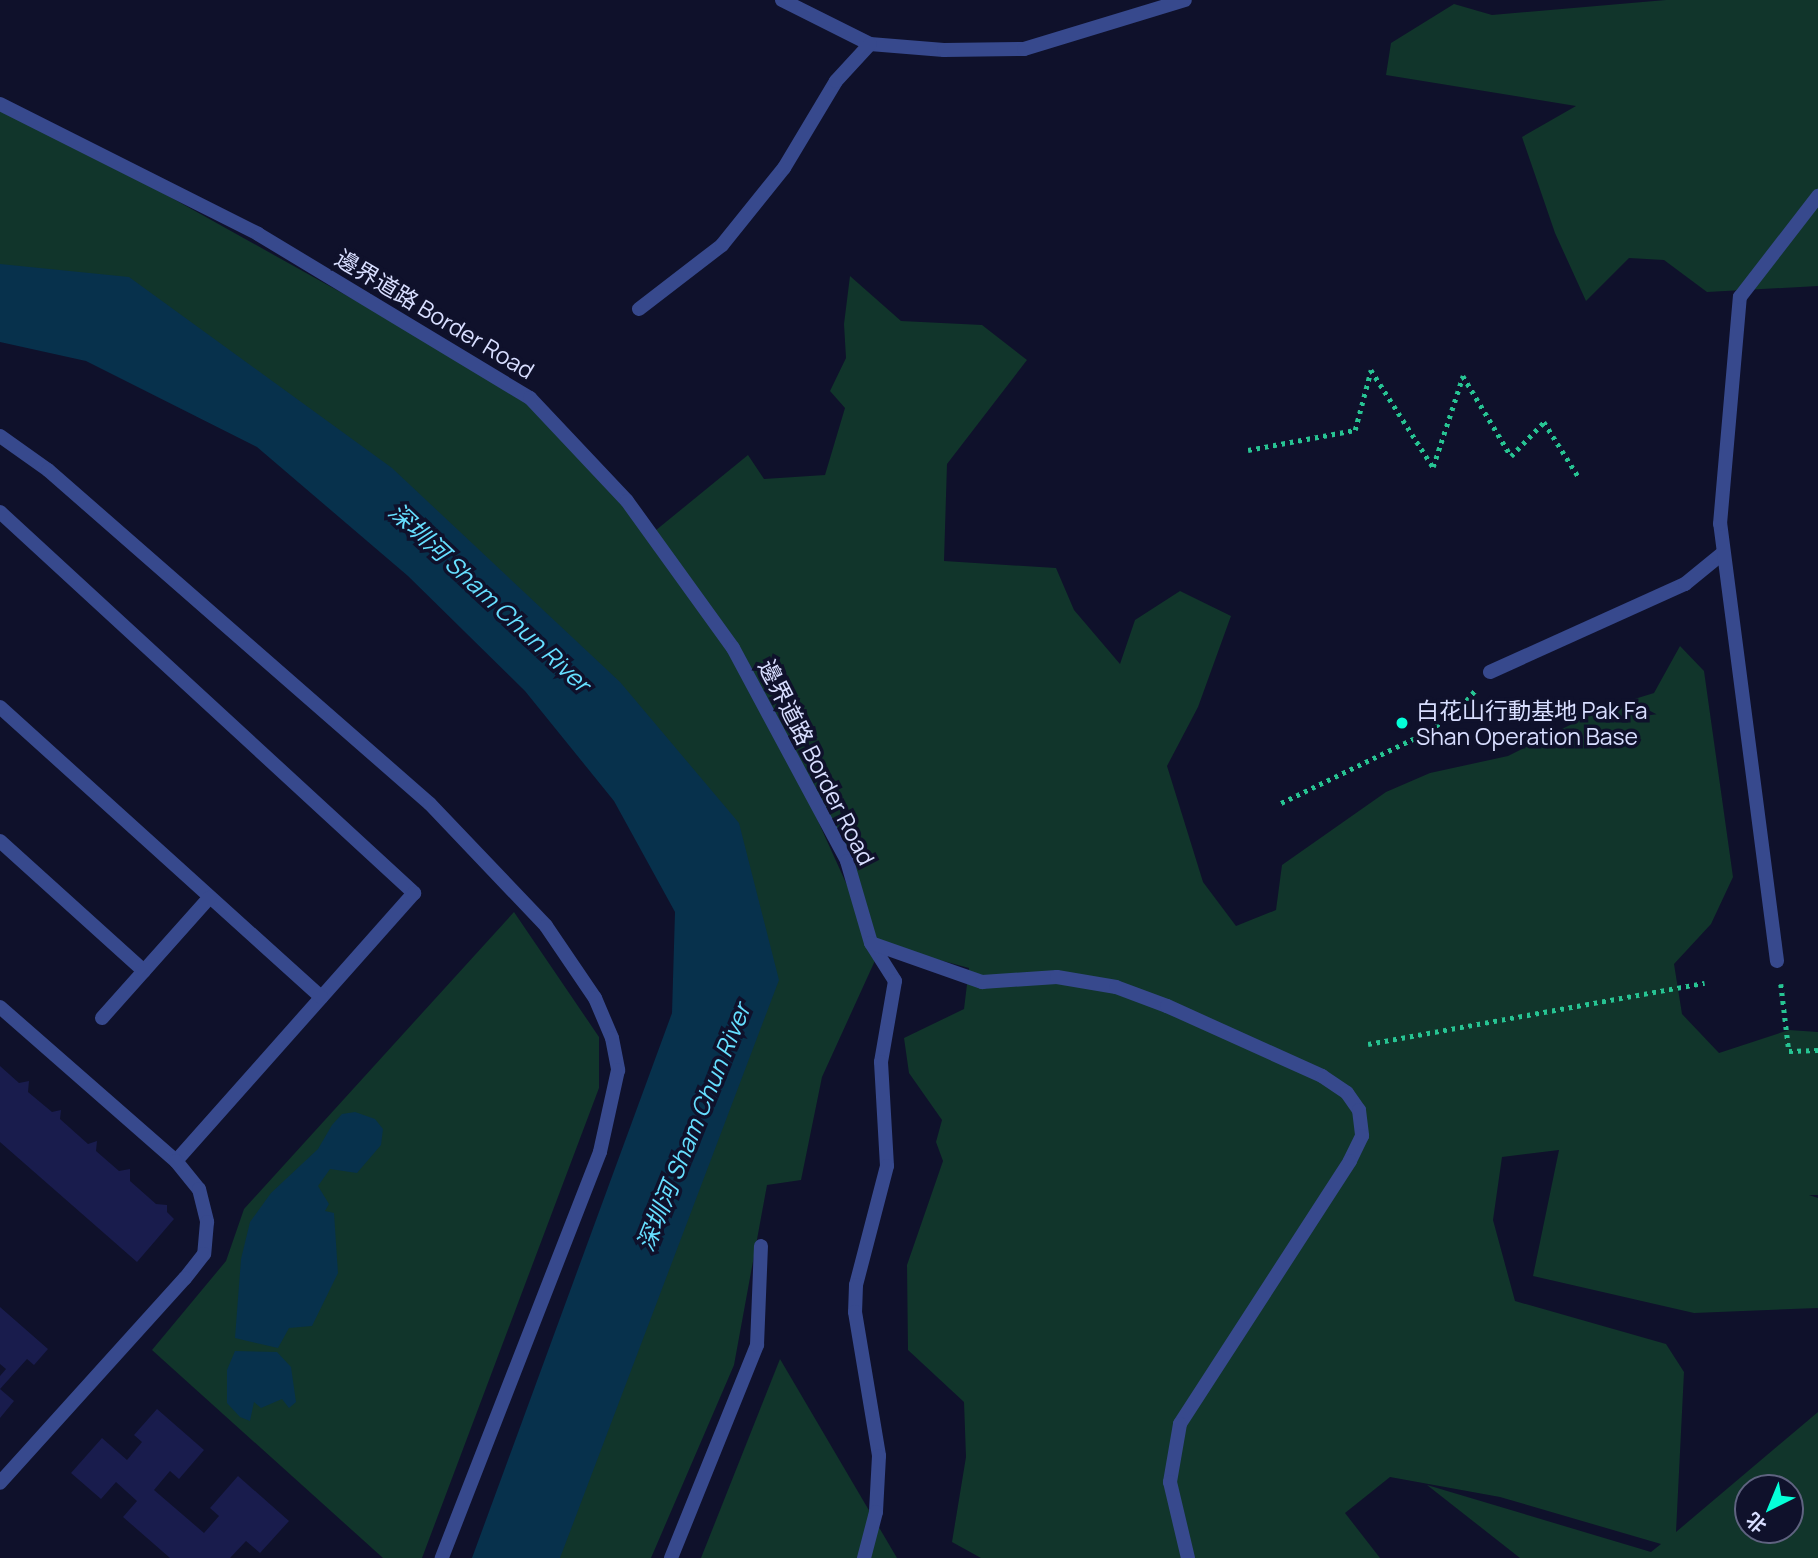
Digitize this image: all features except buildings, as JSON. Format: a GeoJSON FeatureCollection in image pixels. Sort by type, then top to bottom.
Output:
{"type":"FeatureCollection","features":[{"type":"Feature","properties":{"kind":"street"},"geometry":{"type":"LineString","coordinates":[[782,0],[870,44],[944,50],[1024,50],[1185,0]]}},
{"type":"Feature","properties":{"kind":"street"},"geometry":{"type":"LineString","coordinates":[[639,309],[722,245],[784,168],[836,81],[870,44]]}},
{"type":"Feature","properties":{"kind":"street","name":"邊界道路 Border Road"},"geometry":{"type":"LineString","coordinates":[[0,104],[258,234],[530,398],[628,501],[733,648],[847,861],[872,943],[895,981],[881,1062],[887,1166],[855,1299],[857,1338],[878,1456],[876,1512],[864,1558]]}},
{"type":"Feature","properties":{"kind":"street"},"geometry":{"type":"LineString","coordinates":[[1777,961],[1720,524],[1740,297],[1818,196]]}},
{"type":"Feature","properties":{"kind":"street"},"geometry":{"type":"LineString","coordinates":[[0,436],[48,470],[429,804],[546,926],[595,998],[612,1038],[618,1070],[600,1152],[442,1558]]}},
{"type":"Feature","properties":{"kind":"street"},"geometry":{"type":"LineString","coordinates":[[0,512],[414,893],[176,1161]]}},
{"type":"Feature","properties":{"kind":"street"},"geometry":{"type":"LineString","coordinates":[[1490,672],[1685,584],[1723,553]]}},
{"type":"Feature","properties":{"kind":"street"},"geometry":{"type":"LineString","coordinates":[[0,707],[321,997]]}},
{"type":"Feature","properties":{"kind":"street"},"geometry":{"type":"LineString","coordinates":[[0,841],[144,971]]}},
{"type":"Feature","properties":{"kind":"street"},"geometry":{"type":"LineString","coordinates":[[102,1018],[209,898]]}},
{"type":"Feature","properties":{"kind":"street"},"geometry":{"type":"LineString","coordinates":[[872,943],[982,982],[1057,977],[1116,987],[1322,1076],[1347,1093],[1359,1110],[1362,1136],[1350,1161],[1180,1424],[1170,1482],[1188,1558]]}},
{"type":"Feature","properties":{"kind":"street"},"geometry":{"type":"LineString","coordinates":[[0,1007],[176,1161],[199,1189],[207,1222],[204,1254],[0,1483]]}},
{"type":"Feature","properties":{"kind":"street"},"geometry":{"type":"LineString","coordinates":[[671,1558],[757,1345],[761,1247]]}},
{"type":"Feature","properties":{"kind":"path"},"geometry":{"type":"LineString","coordinates":[[1248,450],[1355,429],[1371,370],[1433,467],[1463,376],[1511,456],[1544,422],[1578,476]]}},
{"type":"Feature","properties":{"kind":"path"},"geometry":{"type":"LineString","coordinates":[[1281,803],[1429,731],[1461,707],[1490,672]]}},
{"type":"Feature","properties":{"kind":"path"},"geometry":{"type":"LineString","coordinates":[[1777,961],[1788,1051],[1818,1050]]}},
{"type":"Feature","properties":{"kind":"path"},"geometry":{"type":"LineString","coordinates":[[1368,1044],[1705,983]]}},
{"type":"Feature","properties":{"kind":"green space"},"geometry":{"type":"Polygon","coordinates":[[[1666,0],[1818,0],[1818,286],[1707,292],[1664,260],[1629,258],[1586,301],[1555,233],[1522,137],[1576,106],[1386,75],[1391,43],[1454,4],[1492,15],[1666,0]]]}},
{"type":"Feature","properties":{"kind":"green space"},"geometry":{"type":"Polygon","coordinates":[[[0,102],[530,398],[650,535],[748,455],[764,479],[825,475],[845,408],[830,391],[846,358],[844,324],[850,276],[901,321],[982,325],[1027,360],[947,464],[944,561],[1056,568],[1074,610],[1120,664],[1135,620],[1180,591],[1231,616],[1198,707],[1167,766],[1203,882],[1236,926],[1276,910],[1282,865],[1386,792],[1430,773],[1508,756],[1602,709],[1654,693],[1680,646],[1704,671],[1733,877],[1711,924],[1674,964],[1682,1014],[1719,1053],[1789,1030],[1818,1032],[1818,1195],[1809,1195],[1818,1198],[1818,1308],[1694,1313],[1533,1276],[1559,1150],[1502,1157],[1493,1220],[1515,1301],[1666,1344],[1684,1372],[1676,1532],[1734,1483],[1734,1544],[1804,1544],[1804,1474],[1745,1474],[1818,1412],[1818,1558],[1520,1558],[1427,1485],[1651,1552],[1661,1544],[1500,1497],[1390,1477],[1345,1513],[1380,1558],[981,1558],[952,1542],[966,1457],[964,1402],[908,1350],[907,1265],[943,1161],[936,1142],[942,1120],[909,1073],[904,1038],[964,1009],[969,968],[873,942],[878,954],[822,1077],[801,1180],[767,1185],[734,1365],[651,1558],[514,1558],[740,1016],[696,817],[350,466],[0,287],[0,102]],[[813,810],[851,894],[842,851],[813,810]]]}},
{"type":"Feature","properties":{"kind":"green space"},"geometry":{"type":"Polygon","coordinates":[[[514,912],[599,1037],[599,1088],[422,1558],[383,1558],[152,1350],[226,1261],[244,1209],[514,912]]]}},
{"type":"Feature","properties":{"kind":"green space"},"geometry":{"type":"Polygon","coordinates":[[[780,1359],[897,1558],[701,1558],[780,1359]]]}},
{"type":"Feature","properties":{"kind":"water","name":"深圳河 Sham Chun River"},"geometry":{"type":"Polygon","coordinates":[[[0,264],[129,277],[392,468],[620,682],[739,823],[779,980],[560,1558],[472,1558],[672,1013],[675,912],[614,801],[525,691],[408,576],[257,447],[86,361],[0,342],[0,264]]]}},
{"type":"Feature","properties":{"kind":"water"},"geometry":{"type":"Polygon","coordinates":[[[355,1112],[375,1119],[383,1129],[381,1145],[357,1173],[330,1169],[318,1186],[329,1204],[325,1211],[334,1213],[338,1273],[312,1326],[289,1328],[278,1348],[235,1338],[241,1259],[250,1222],[271,1193],[318,1149],[342,1114],[355,1112]]]}},
{"type":"Feature","properties":{"kind":"water"},"geometry":{"type":"Polygon","coordinates":[[[235,1351],[277,1352],[291,1367],[296,1402],[289,1408],[282,1399],[261,1408],[254,1402],[250,1421],[240,1417],[227,1403],[227,1370],[235,1351]]]}},
{"type":"Feature","properties":{"kind":"place","name":"白花山行動基地 Pak Fa Shan Operation Base"},"geometry":{"type":"Point","coordinates":[1402,723]}}]}
